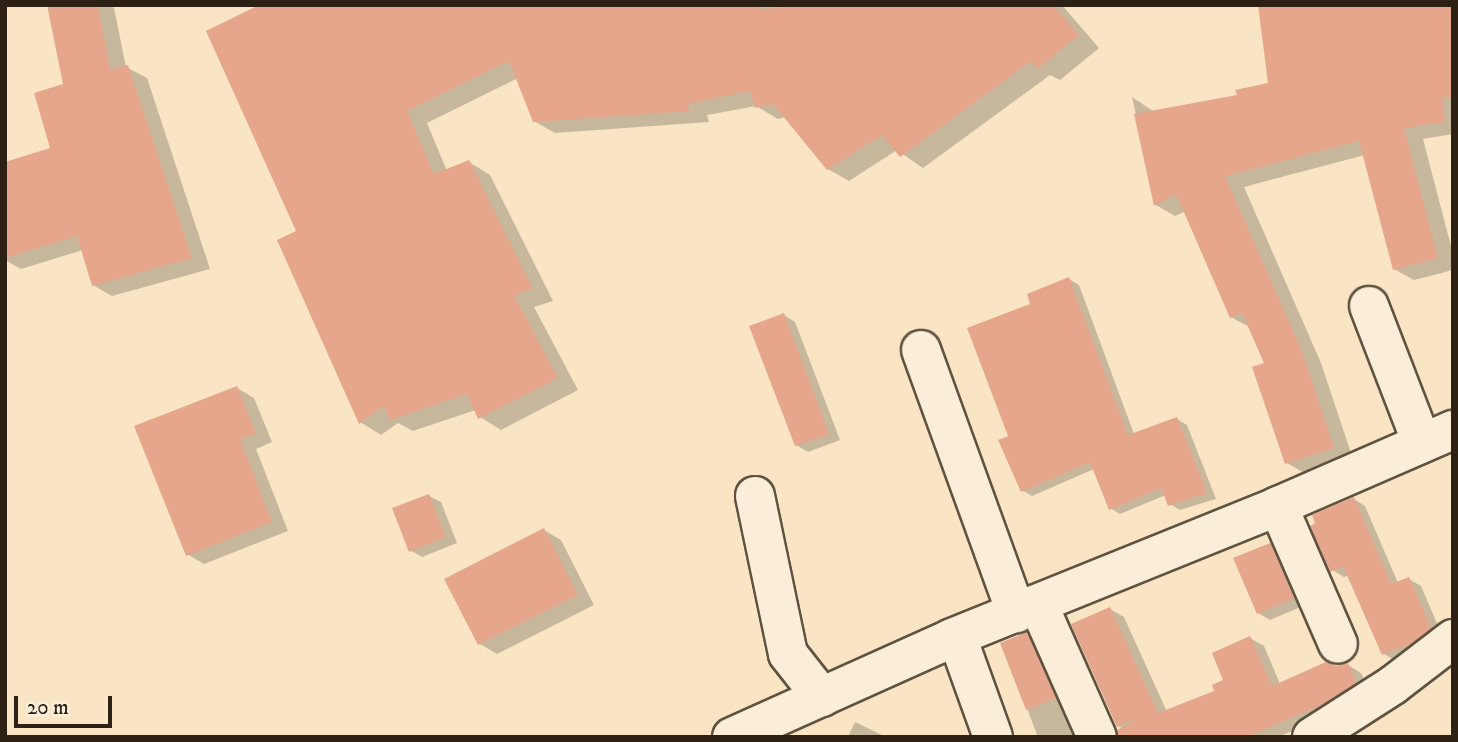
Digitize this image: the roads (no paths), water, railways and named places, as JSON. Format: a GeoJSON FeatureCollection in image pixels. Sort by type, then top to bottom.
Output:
{"type":"FeatureCollection","features":[{"type":"Feature","properties":{"kind":"street"},"geometry":{"type":"LineString","coordinates":[[732,737],[957,637],[1278,506],[1437,436],[1369,306]]}},
{"type":"Feature","properties":{"kind":"street"},"geometry":{"type":"LineString","coordinates":[[921,350],[1027,608],[1097,737]]}},
{"type":"Feature","properties":{"kind":"street"},"geometry":{"type":"LineString","coordinates":[[755,496],[788,654],[822,697]]}},
{"type":"Feature","properties":{"kind":"street"},"geometry":{"type":"LineString","coordinates":[[1278,506],[1338,644]]}},
{"type":"Feature","properties":{"kind":"street"},"geometry":{"type":"LineString","coordinates":[[957,637],[993,737]]}},
{"type":"Feature","properties":{"kind":"street"},"geometry":{"type":"LineString","coordinates":[[1312,737],[1393,685],[1453,639]]}}]}
